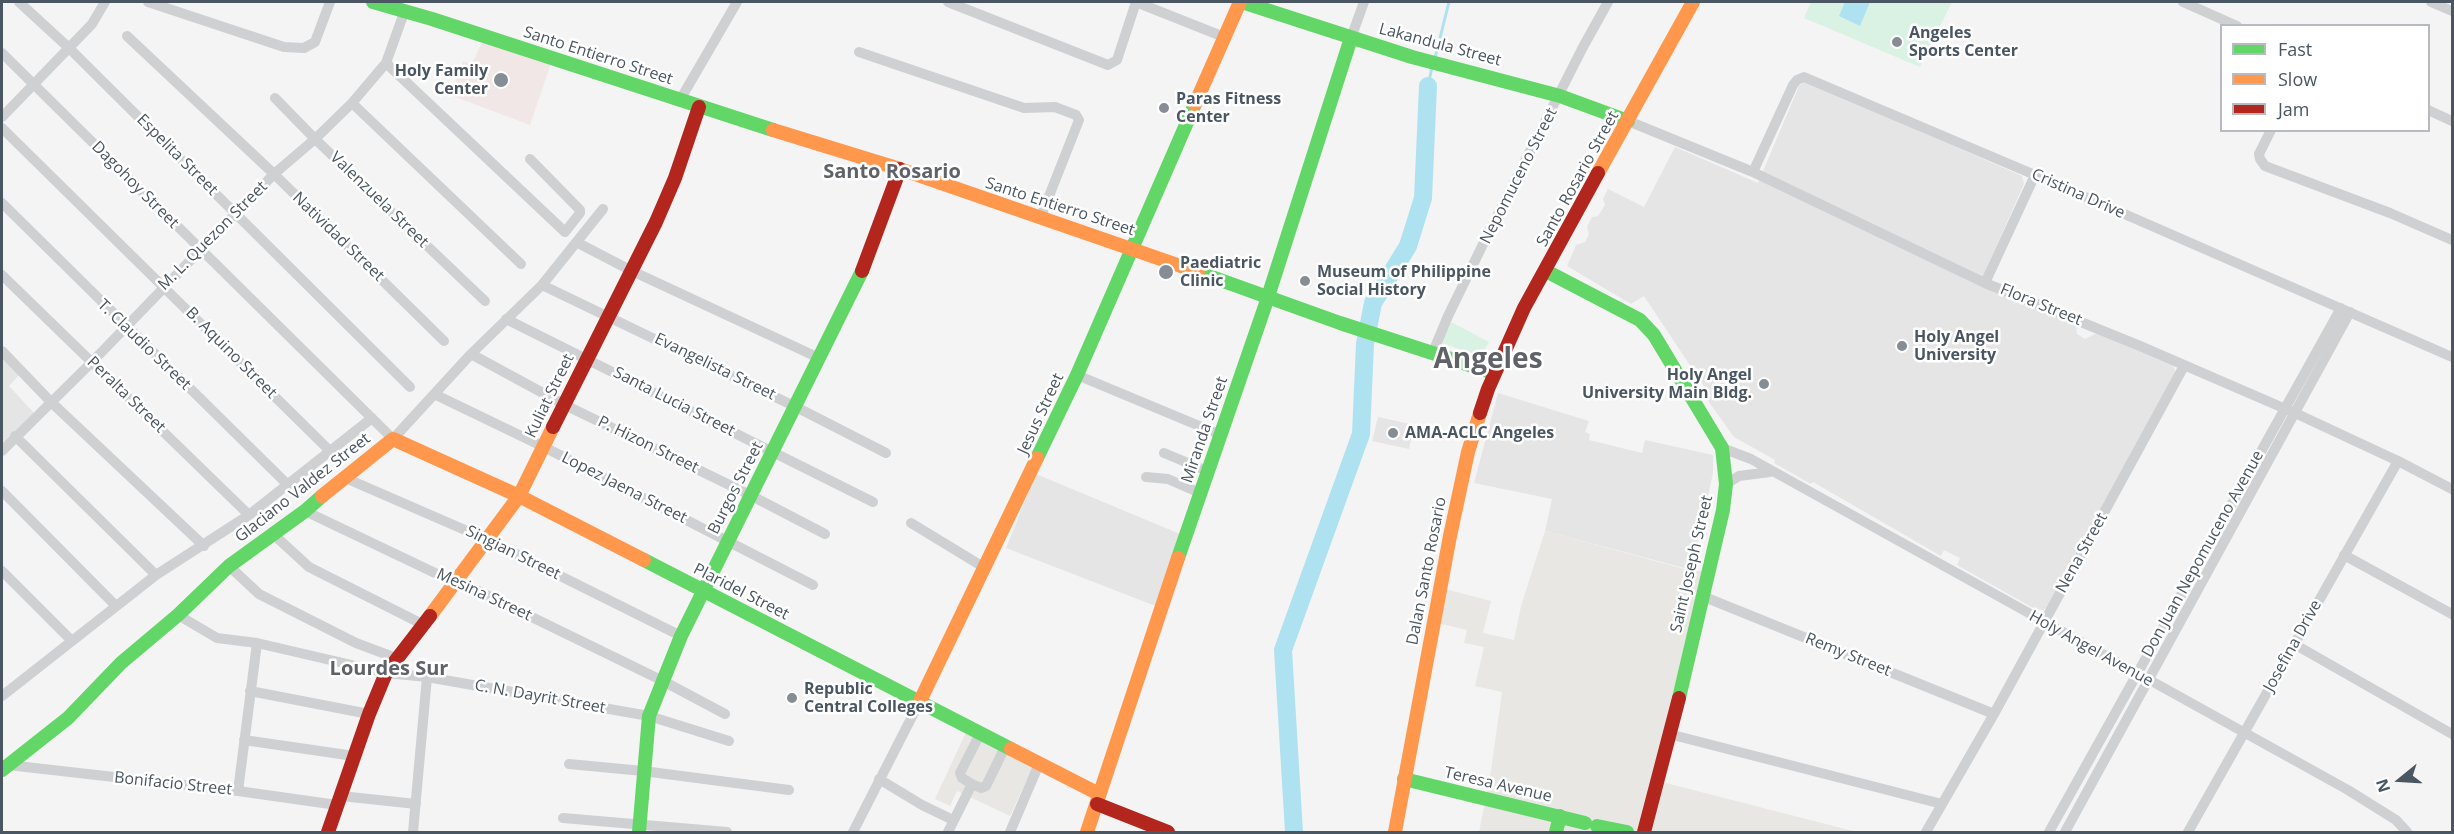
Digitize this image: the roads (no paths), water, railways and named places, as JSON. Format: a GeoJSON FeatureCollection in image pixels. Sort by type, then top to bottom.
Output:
{"type":"FeatureCollection","features":[{"type":"Feature","properties":{"kind":"street","name":"Espelita Street"},"geometry":{"type":"LineString","coordinates":[[19,2],[69,48],[410,387]]}},
{"type":"Feature","properties":{"kind":"street"},"geometry":{"type":"LineString","coordinates":[[2,117],[92,24],[105,2]]}},
{"type":"Feature","properties":{"kind":"street"},"geometry":{"type":"LineString","coordinates":[[148,2],[284,47],[304,48],[315,42],[330,2]]}},
{"type":"Feature","properties":{"kind":"street","name":"Santo Entierro Street"},"geometry":{"type":"LineString","coordinates":[[373,2],[405,10],[699,107],[900,169],[1040,219],[1132,248],[1340,323],[1494,373]]}},
{"type":"Feature","properties":{"kind":"street"},"geometry":{"type":"LineString","coordinates":[[680,100],[737,2]]}},
{"type":"Feature","properties":{"kind":"street"},"geometry":{"type":"LineString","coordinates":[[948,2],[1108,65],[1117,60],[1136,2],[1224,37]]}},
{"type":"Feature","properties":{"kind":"street","name":"Jesus Street"},"geometry":{"type":"LineString","coordinates":[[853,832],[961,618],[1077,375],[1241,2]]}},
{"type":"Feature","properties":{"kind":"street","name":"Lakandula Street"},"geometry":{"type":"LineString","coordinates":[[1241,2],[1412,57],[1560,96],[1629,122]]}},
{"type":"Feature","properties":{"kind":"street"},"geometry":{"type":"LineString","coordinates":[[1351,38],[1364,2]]}},
{"type":"Feature","properties":{"kind":"street","name":"Nepomuceno Street"},"geometry":{"type":"LineString","coordinates":[[1433,352],[1486,238],[1608,2]]}},
{"type":"Feature","properties":{"kind":"street","name":"Santo Rosario Street"},"geometry":{"type":"LineString","coordinates":[[1494,373],[1524,308],[1694,2]]}},
{"type":"Feature","properties":{"kind":"street"},"geometry":{"type":"LineString","coordinates":[[2183,2],[2233,24]]}},
{"type":"Feature","properties":{"kind":"street"},"geometry":{"type":"LineString","coordinates":[[2431,2],[2452,11]]}},
{"type":"Feature","properties":{"kind":"street","name":"M. L. Quezon Street"},"geometry":{"type":"LineString","coordinates":[[2,451],[92,362],[274,174],[352,103],[386,63],[405,10]]}},
{"type":"Feature","properties":{"kind":"street","name":"Natividad Street"},"geometry":{"type":"LineString","coordinates":[[127,36],[274,174],[444,341]]}},
{"type":"Feature","properties":{"kind":"street","name":"Miranda Street"},"geometry":{"type":"LineString","coordinates":[[1088,832],[1207,471],[1268,297],[1351,38]]}},
{"type":"Feature","properties":{"kind":"street"},"geometry":{"type":"LineString","coordinates":[[859,52],[1024,108],[1055,107],[1076,116],[1079,120],[1040,219]]}},
{"type":"Feature","properties":{"kind":"street","name":"Dagohoy Street"},"geometry":{"type":"LineString","coordinates":[[2,53],[372,418]]}},
{"type":"Feature","properties":{"kind":"street"},"geometry":{"type":"LineString","coordinates":[[386,63],[565,232],[580,210],[530,159]]}},
{"type":"Feature","properties":{"kind":"street","name":"Cristina Drive"},"geometry":{"type":"LineString","coordinates":[[1753,172],[1793,85],[1804,77],[2452,357]]}},
{"type":"Feature","properties":{"kind":"street","name":"Valenzuela Street"},"geometry":{"type":"LineString","coordinates":[[275,98],[485,301]]}},
{"type":"Feature","properties":{"kind":"street"},"geometry":{"type":"LineString","coordinates":[[352,103],[521,264]]}},
{"type":"Feature","properties":{"kind":"street","name":"Kuliat Street"},"geometry":{"type":"LineString","coordinates":[[328,832],[369,714],[386,673],[456,583],[519,496],[632,271],[675,178],[699,107]]}},
{"type":"Feature","properties":{"kind":"street"},"geometry":{"type":"LineString","coordinates":[[2430,111],[2452,119]]}},
{"type":"Feature","properties":{"kind":"street","name":"Flora Street"},"geometry":{"type":"LineString","coordinates":[[1629,122],[1753,172],[1985,283],[2087,323],[2295,413],[2398,460],[2452,489]]}},
{"type":"Feature","properties":{"kind":"street","name":"B. Aquino Street"},"geometry":{"type":"LineString","coordinates":[[2,128],[331,452]]}},
{"type":"Feature","properties":{"kind":"street"},"geometry":{"type":"LineString","coordinates":[[2270,132],[2259,153],[2265,166],[2390,213],[2452,240]]}},
{"type":"Feature","properties":{"kind":"street","name":"Burgos Street"},"geometry":{"type":"LineString","coordinates":[[640,829],[649,716],[681,636],[862,272],[900,169]]}},
{"type":"Feature","properties":{"kind":"street"},"geometry":{"type":"LineString","coordinates":[[1985,283],[2035,175]]}},
{"type":"Feature","properties":{"kind":"street","name":"T. Claudio Street"},"geometry":{"type":"LineString","coordinates":[[2,203],[288,485]]}},
{"type":"Feature","properties":{"kind":"street","name":"Glaciano Valdez Street"},"geometry":{"type":"LineString","coordinates":[[5,768],[68,718],[121,663],[178,615],[230,566],[305,511],[343,477],[393,439],[471,354],[542,285],[603,209]]}},
{"type":"Feature","properties":{"kind":"street"},"geometry":{"type":"LineString","coordinates":[[578,243],[632,271],[819,358]]}},
{"type":"Feature","properties":{"kind":"street","name":"Saint Joseph Street"},"geometry":{"type":"LineString","coordinates":[[1546,271],[1640,320],[1654,335],[1722,448],[1726,484],[1723,510],[1644,832]]}},
{"type":"Feature","properties":{"kind":"street","name":"Peralta Street"},"geometry":{"type":"LineString","coordinates":[[2,275],[249,515]]}},
{"type":"Feature","properties":{"kind":"street","name":"Evangelista Street"},"geometry":{"type":"LineString","coordinates":[[542,285],[796,407],[886,453]]}},
{"type":"Feature","properties":{"kind":"street","name":"Don Juan Nepomuceno Avenue"},"geometry":{"type":"LineString","coordinates":[[2049,832],[2284,409],[2346,310]]}},
{"type":"Feature","properties":{"kind":"street","name":"Don Juan Nepomuceno Avenue"},"geometry":{"type":"LineString","coordinates":[[2065,832],[2221,552],[2295,413],[2346,310]]}},
{"type":"Feature","properties":{"kind":"street","name":"Santa Lucia Street"},"geometry":{"type":"LineString","coordinates":[[507,319],[873,502]]}},
{"type":"Feature","properties":{"kind":"street"},"geometry":{"type":"LineString","coordinates":[[2,351],[51,402],[204,546]]}},
{"type":"Feature","properties":{"kind":"street","name":"P. Hizon Street"},"geometry":{"type":"LineString","coordinates":[[471,354],[565,405],[825,534]]}},
{"type":"Feature","properties":{"kind":"street","name":"Nena Street"},"geometry":{"type":"LineString","coordinates":[[1926,832],[1994,714],[2184,366]]}},
{"type":"Feature","properties":{"kind":"street","name":"Dalan Santo Rosario"},"geometry":{"type":"LineString","coordinates":[[1404,779],[1466,462],[1494,373]]}},
{"type":"Feature","properties":{"kind":"street"},"geometry":{"type":"LineString","coordinates":[[1077,375],[1221,435]]}},
{"type":"Feature","properties":{"kind":"street","name":"Lopez Jaena Street"},"geometry":{"type":"LineString","coordinates":[[434,394],[544,447],[813,585]]}},
{"type":"Feature","properties":{"kind":"street"},"geometry":{"type":"LineString","coordinates":[[2,696],[156,575],[249,515],[372,418]]}},
{"type":"Feature","properties":{"kind":"street","name":"Plaridel Street"},"geometry":{"type":"LineString","coordinates":[[372,418],[393,439],[519,496],[920,701],[1039,764],[1098,799],[1168,832]]}},
{"type":"Feature","properties":{"kind":"street"},"geometry":{"type":"LineString","coordinates":[[15,436],[156,575]]}},
{"type":"Feature","properties":{"kind":"street","name":"Holy Angel Avenue"},"geometry":{"type":"LineString","coordinates":[[1722,448],[1750,459],[2348,790],[2387,814],[2407,832]]}},
{"type":"Feature","properties":{"kind":"street"},"geometry":{"type":"LineString","coordinates":[[1164,453],[1207,471]]}},
{"type":"Feature","properties":{"kind":"street","name":"Josefina Drive"},"geometry":{"type":"LineString","coordinates":[[2188,832],[2398,460]]}},
{"type":"Feature","properties":{"kind":"street"},"geometry":{"type":"LineString","coordinates":[[1726,484],[1739,476],[1770,472]]}},
{"type":"Feature","properties":{"kind":"street","name":"Singian Street"},"geometry":{"type":"LineString","coordinates":[[343,477],[488,540],[681,636]]}},
{"type":"Feature","properties":{"kind":"street"},"geometry":{"type":"LineString","coordinates":[[1146,477],[1168,479],[1200,493]]}},
{"type":"Feature","properties":{"kind":"street"},"geometry":{"type":"LineString","coordinates":[[2,491],[116,606]]}},
{"type":"Feature","properties":{"kind":"street","name":"Mesina Street"},"geometry":{"type":"LineString","coordinates":[[305,511],[456,583],[474,589],[663,681],[725,714]]}},
{"type":"Feature","properties":{"kind":"street"},"geometry":{"type":"LineString","coordinates":[[910,522],[985,568]]}},
{"type":"Feature","properties":{"kind":"street"},"geometry":{"type":"LineString","coordinates":[[273,534],[309,567],[422,624]]}},
{"type":"Feature","properties":{"kind":"street"},"geometry":{"type":"LineString","coordinates":[[2209,546],[2221,552]]}},
{"type":"Feature","properties":{"kind":"street"},"geometry":{"type":"LineString","coordinates":[[2344,555],[2452,614]]}},
{"type":"Feature","properties":{"kind":"street"},"geometry":{"type":"LineString","coordinates":[[230,566],[259,594],[356,643],[396,658]]}},
{"type":"Feature","properties":{"kind":"street"},"geometry":{"type":"LineString","coordinates":[[2,571],[71,640]]}},
{"type":"Feature","properties":{"kind":"street","name":"Remy Street"},"geometry":{"type":"LineString","coordinates":[[1702,596],[1994,714]]}},
{"type":"Feature","properties":{"kind":"street","name":"C. N. Dayrit Street"},"geometry":{"type":"LineString","coordinates":[[178,615],[217,638],[257,643],[386,673],[427,677],[649,716],[729,741]]}},
{"type":"Feature","properties":{"kind":"street"},"geometry":{"type":"LineString","coordinates":[[238,791],[257,643]]}},
{"type":"Feature","properties":{"kind":"street"},"geometry":{"type":"LineString","coordinates":[[2294,644],[2452,735]]}},
{"type":"Feature","properties":{"kind":"street"},"geometry":{"type":"LineString","coordinates":[[413,832],[427,677]]}},
{"type":"Feature","properties":{"kind":"street"},"geometry":{"type":"LineString","coordinates":[[250,691],[369,714]]}},
{"type":"Feature","properties":{"kind":"street"},"geometry":{"type":"LineString","coordinates":[[980,734],[960,773],[962,778],[972,784],[981,788],[986,786],[1005,747]]}},
{"type":"Feature","properties":{"kind":"street"},"geometry":{"type":"LineString","coordinates":[[1669,734],[1942,804]]}},
{"type":"Feature","properties":{"kind":"street"},"geometry":{"type":"LineString","coordinates":[[244,740],[354,756]]}},
{"type":"Feature","properties":{"kind":"street"},"geometry":{"type":"LineString","coordinates":[[569,764],[789,790]]}},
{"type":"Feature","properties":{"kind":"street"},"geometry":{"type":"LineString","coordinates":[[1010,832],[1039,764]]}},
{"type":"Feature","properties":{"kind":"street","name":"Bonifacio Street"},"geometry":{"type":"LineString","coordinates":[[5,768],[339,801],[416,804]]}},
{"type":"Feature","properties":{"kind":"street"},"geometry":{"type":"LineString","coordinates":[[879,778],[928,808],[953,820]]}},
{"type":"Feature","properties":{"kind":"street"},"geometry":{"type":"LineString","coordinates":[[1395,832],[1404,779]]}},
{"type":"Feature","properties":{"kind":"street","name":"Teresa Avenue"},"geometry":{"type":"LineString","coordinates":[[1404,779],[1627,832]]}},
{"type":"Feature","properties":{"kind":"street"},"geometry":{"type":"LineString","coordinates":[[948,832],[972,784]]}},
{"type":"Feature","properties":{"kind":"street"},"geometry":{"type":"LineString","coordinates":[[2068,799],[2079,807]]}},
{"type":"Feature","properties":{"kind":"street"},"geometry":{"type":"LineString","coordinates":[[1556,832],[1560,816]]}},
{"type":"Feature","properties":{"kind":"street"},"geometry":{"type":"LineString","coordinates":[[563,818],[640,829],[727,832]]}},
{"type":"Feature","properties":{"kind":"water"},"geometry":{"type":"Polygon","coordinates":[[[1845,2],[1870,2],[1860,26],[1839,16],[1845,2]]]}},
{"type":"Feature","properties":{"kind":"waterway"},"geometry":{"type":"LineString","coordinates":[[1435,58],[1449,2]]}},
{"type":"Feature","properties":{"kind":"waterway"},"geometry":{"type":"LineString","coordinates":[[1428,86],[1432,67]]}},
{"type":"Feature","properties":{"kind":"waterway"},"geometry":{"type":"LineString","coordinates":[[1294,832],[1283,650],[1361,434],[1365,344],[1373,303],[1408,246],[1423,198],[1428,86]]}},
{"type":"Feature","properties":{"kind":"place","name":"Angeles Sports Center"},"geometry":{"type":"Point","coordinates":[1897,42]}},
{"type":"Feature","properties":{"kind":"place","name":"Holy Family Center"},"geometry":{"type":"Point","coordinates":[501,80]}},
{"type":"Feature","properties":{"kind":"place","name":"Paras Fitness Center"},"geometry":{"type":"Point","coordinates":[1164,108]}},
{"type":"Feature","properties":{"kind":"place","name":"Paediatric Clinic"},"geometry":{"type":"Point","coordinates":[1166,272]}},
{"type":"Feature","properties":{"kind":"place","name":"Museum of Philippine Social History"},"geometry":{"type":"Point","coordinates":[1305,281]}},
{"type":"Feature","properties":{"kind":"place","name":"Holy Angel University"},"geometry":{"type":"Point","coordinates":[1902,346]}},
{"type":"Feature","properties":{"kind":"place","name":"Holy Angel University Main Bldg."},"geometry":{"type":"Point","coordinates":[1764,384]}},
{"type":"Feature","properties":{"kind":"place","name":"AMA-ACLC Angeles"},"geometry":{"type":"Point","coordinates":[1393,433]}},
{"type":"Feature","properties":{"kind":"place","name":"Republic Central Colleges"},"geometry":{"type":"Point","coordinates":[792,698]}},
{"type":"Feature","properties":{"kind":"district","name":"Santo Rosario"},"geometry":{"type":"Point","coordinates":[892,172]}},
{"type":"Feature","properties":{"kind":"district","name":"Angeles"},"geometry":{"type":"Point","coordinates":[1488,360]}},
{"type":"Feature","properties":{"kind":"district","name":"Lourdes Sur"},"geometry":{"type":"Point","coordinates":[389,669]}}]}
